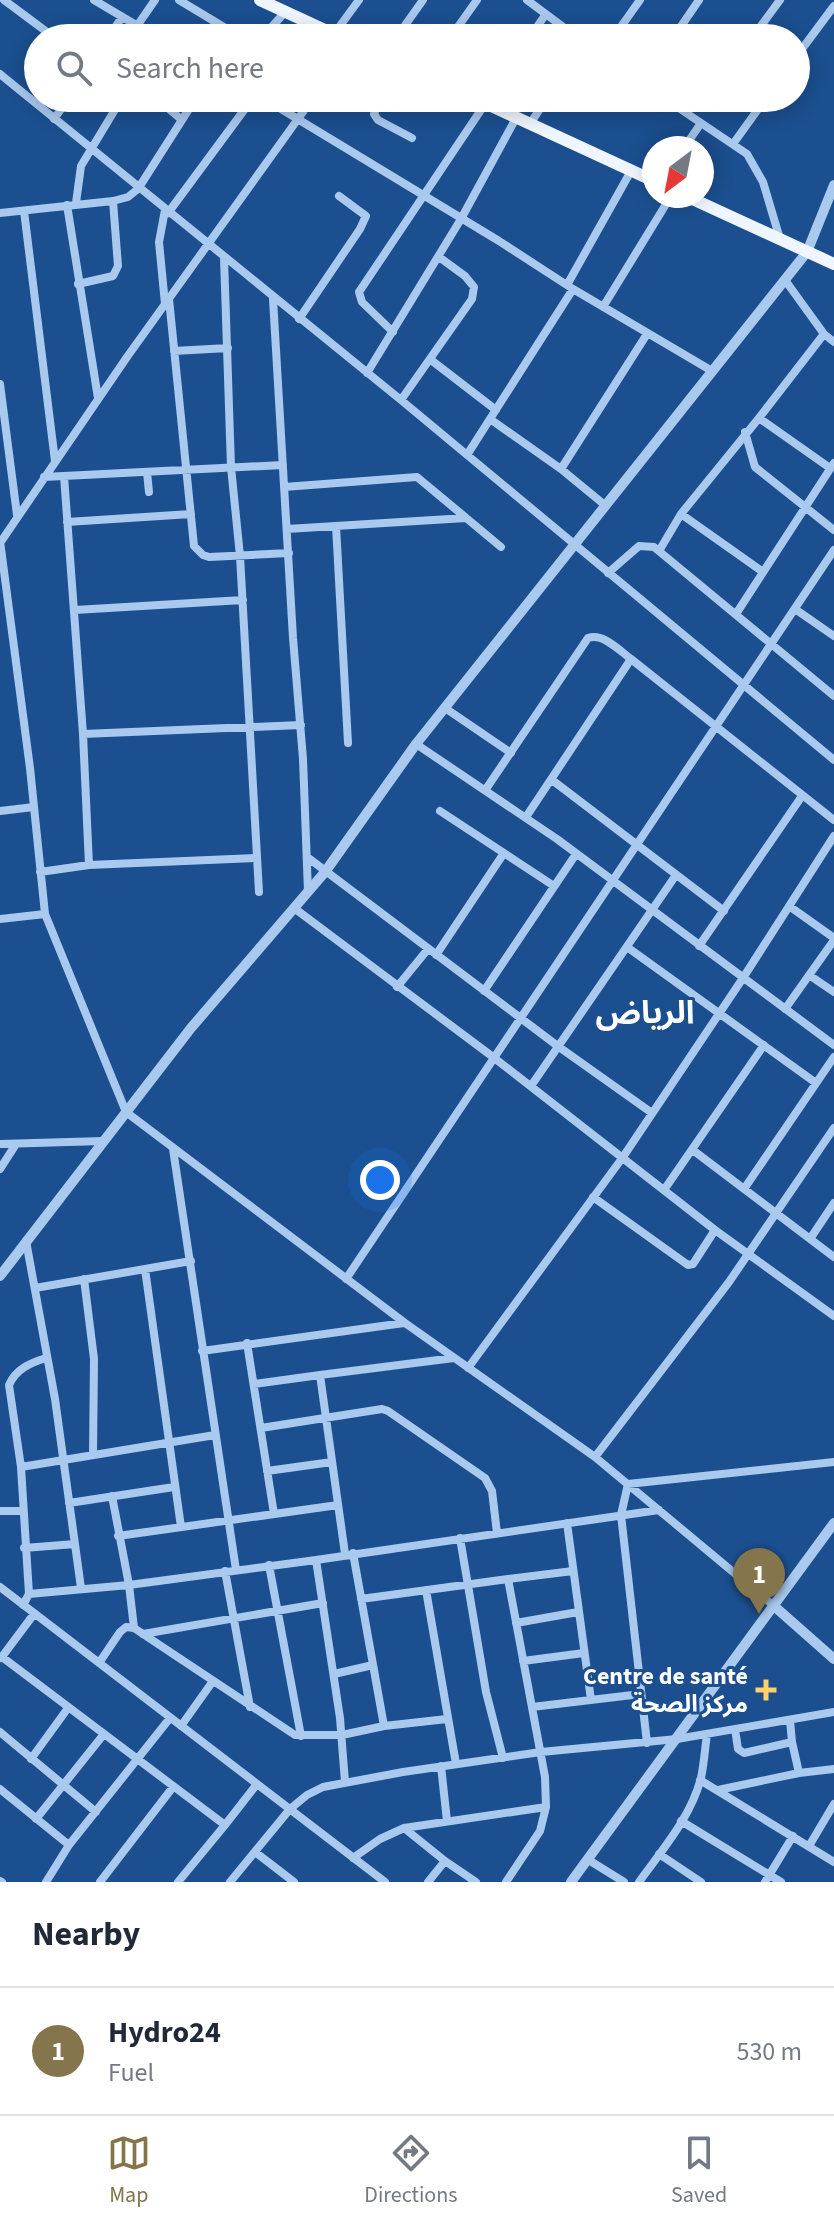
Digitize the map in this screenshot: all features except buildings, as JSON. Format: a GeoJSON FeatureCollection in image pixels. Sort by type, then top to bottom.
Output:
{"type":"FeatureCollection","features":[{"type":"Feature","properties":{"kind":"main road"},"geometry":{"type":"LineString","coordinates":[[260,0],[314,24]]}},
{"type":"Feature","properties":{"kind":"main road"},"geometry":{"type":"LineString","coordinates":[[505,112],[642,176]]}},
{"type":"Feature","properties":{"kind":"main road"},"geometry":{"type":"LineString","coordinates":[[712,208],[834,264]]}},
{"type":"Feature","properties":{"kind":"street"},"geometry":{"type":"LineString","coordinates":[[4,0],[36,24]]}},
{"type":"Feature","properties":{"kind":"street"},"geometry":{"type":"LineString","coordinates":[[138,24],[155,0]]}},
{"type":"Feature","properties":{"kind":"street"},"geometry":{"type":"LineString","coordinates":[[179,0],[219,24]]}},
{"type":"Feature","properties":{"kind":"street"},"geometry":{"type":"LineString","coordinates":[[406,24],[423,0]]}},
{"type":"Feature","properties":{"kind":"street"},"geometry":{"type":"LineString","coordinates":[[460,24],[477,0]]}},
{"type":"Feature","properties":{"kind":"street"},"geometry":{"type":"LineString","coordinates":[[527,0],[559,24]]}},
{"type":"Feature","properties":{"kind":"street"},"geometry":{"type":"LineString","coordinates":[[623,24],[640,0]]}},
{"type":"Feature","properties":{"kind":"street"},"geometry":{"type":"LineString","coordinates":[[683,24],[699,0]]}},
{"type":"Feature","properties":{"kind":"street"},"geometry":{"type":"LineString","coordinates":[[762,24],[780,0]]}},
{"type":"Feature","properties":{"kind":"street"},"geometry":{"type":"LineString","coordinates":[[99,1],[134,24]]}},
{"type":"Feature","properties":{"kind":"street"},"geometry":{"type":"LineString","coordinates":[[344,24],[355,1]]}},
{"type":"Feature","properties":{"kind":"street"},"geometry":{"type":"LineString","coordinates":[[269,24],[279,6]]}},
{"type":"Feature","properties":{"kind":"street"},"geometry":{"type":"LineString","coordinates":[[810,38],[834,6]]}},
{"type":"Feature","properties":{"kind":"street"},"geometry":{"type":"LineString","coordinates":[[539,24],[546,14]]}},
{"type":"Feature","properties":{"kind":"street"},"geometry":{"type":"LineString","coordinates":[[117,24],[122,17]]}},
{"type":"Feature","properties":{"kind":"street"},"geometry":{"type":"LineString","coordinates":[[0,74],[24,94]]}},
{"type":"Feature","properties":{"kind":"street"},"geometry":{"type":"LineString","coordinates":[[46,112],[401,400],[834,760]]}},
{"type":"Feature","properties":{"kind":"street"},"geometry":{"type":"LineString","coordinates":[[54,119],[59,112]]}},
{"type":"Feature","properties":{"kind":"street"},"geometry":{"type":"LineString","coordinates":[[98,399],[78,284],[72,204],[81,166],[113,112]]}},
{"type":"Feature","properties":{"kind":"street"},"geometry":{"type":"LineString","coordinates":[[173,112],[182,120]]}},
{"type":"Feature","properties":{"kind":"street"},"geometry":{"type":"LineString","coordinates":[[0,213],[128,197],[138,189],[187,112]]}},
{"type":"Feature","properties":{"kind":"street"},"geometry":{"type":"LineString","coordinates":[[242,112],[167,212],[159,242],[188,470],[194,546],[198,552],[209,557],[289,553]]}},
{"type":"Feature","properties":{"kind":"street"},"geometry":{"type":"LineString","coordinates":[[286,112],[712,371]]}},
{"type":"Feature","properties":{"kind":"street"},"geometry":{"type":"LineString","coordinates":[[303,112],[167,301],[0,542],[45,914],[126,1112],[405,1323],[595,1457],[834,1659]]}},
{"type":"Feature","properties":{"kind":"street"},"geometry":{"type":"LineString","coordinates":[[375,112],[378,120],[412,138]]}},
{"type":"Feature","properties":{"kind":"street"},"geometry":{"type":"LineString","coordinates":[[393,332],[362,302],[359,292],[424,197],[476,112]]}},
{"type":"Feature","properties":{"kind":"street"},"geometry":{"type":"LineString","coordinates":[[530,124],[538,112]]}},
{"type":"Feature","properties":{"kind":"street"},"geometry":{"type":"LineString","coordinates":[[685,112],[747,154],[756,167],[780,240]]}},
{"type":"Feature","properties":{"kind":"street"},"geometry":{"type":"LineString","coordinates":[[733,144],[756,112]]}},
{"type":"Feature","properties":{"kind":"street"},"geometry":{"type":"LineString","coordinates":[[367,373],[439,257],[516,118]]}},
{"type":"Feature","properties":{"kind":"street"},"geometry":{"type":"LineString","coordinates":[[692,136],[701,123]]}},
{"type":"Feature","properties":{"kind":"street"},"geometry":{"type":"LineString","coordinates":[[467,455],[570,287],[631,171]]}},
{"type":"Feature","properties":{"kind":"street"},"geometry":{"type":"LineString","coordinates":[[2,1269],[199,1018],[325,872],[416,744],[807,252],[834,185]]}},
{"type":"Feature","properties":{"kind":"street"},"geometry":{"type":"LineString","coordinates":[[299,319],[366,216],[339,196]]}},
{"type":"Feature","properties":{"kind":"street"},"geometry":{"type":"LineString","coordinates":[[78,284],[113,276],[118,266],[113,201]]}},
{"type":"Feature","properties":{"kind":"street"},"geometry":{"type":"LineString","coordinates":[[603,307],[664,208]]}},
{"type":"Feature","properties":{"kind":"street"},"geometry":{"type":"LineString","coordinates":[[24,211],[55,462]]}},
{"type":"Feature","properties":{"kind":"street"},"geometry":{"type":"LineString","coordinates":[[401,400],[472,299],[474,287],[465,276],[439,257]]}},
{"type":"Feature","properties":{"kind":"street"},"geometry":{"type":"LineString","coordinates":[[224,258],[231,467],[243,600],[259,892]]}},
{"type":"Feature","properties":{"kind":"street"},"geometry":{"type":"LineString","coordinates":[[785,280],[824,334],[834,342]]}},
{"type":"Feature","properties":{"kind":"street"},"geometry":{"type":"LineString","coordinates":[[273,299],[301,725],[308,892]]}},
{"type":"Feature","properties":{"kind":"street"},"geometry":{"type":"LineString","coordinates":[[561,469],[647,334]]}},
{"type":"Feature","properties":{"kind":"street"},"geometry":{"type":"LineString","coordinates":[[659,551],[681,514],[824,334]]}},
{"type":"Feature","properties":{"kind":"street"},"geometry":{"type":"LineString","coordinates":[[174,351],[228,348]]}},
{"type":"Feature","properties":{"kind":"street"},"geometry":{"type":"LineString","coordinates":[[431,360],[496,410]]}},
{"type":"Feature","properties":{"kind":"street"},"geometry":{"type":"LineString","coordinates":[[0,384],[17,516]]}},
{"type":"Feature","properties":{"kind":"street"},"geometry":{"type":"LineString","coordinates":[[736,614],[832,465],[759,418]]}},
{"type":"Feature","properties":{"kind":"street"},"geometry":{"type":"LineString","coordinates":[[490,419],[561,469],[606,506]]}},
{"type":"Feature","properties":{"kind":"street"},"geometry":{"type":"LineString","coordinates":[[745,432],[755,467],[834,530]]}},
{"type":"Feature","properties":{"kind":"street"},"geometry":{"type":"LineString","coordinates":[[44,477],[283,465]]}},
{"type":"Feature","properties":{"kind":"street"},"geometry":{"type":"LineString","coordinates":[[147,472],[149,492]]}},
{"type":"Feature","properties":{"kind":"street"},"geometry":{"type":"LineString","coordinates":[[64,476],[83,734],[89,865]]}},
{"type":"Feature","properties":{"kind":"street"},"geometry":{"type":"LineString","coordinates":[[284,487],[417,477],[501,547]]}},
{"type":"Feature","properties":{"kind":"street"},"geometry":{"type":"LineString","coordinates":[[67,522],[191,514]]}},
{"type":"Feature","properties":{"kind":"street"},"geometry":{"type":"LineString","coordinates":[[681,514],[763,572]]}},
{"type":"Feature","properties":{"kind":"street"},"geometry":{"type":"LineString","coordinates":[[287,529],[466,518]]}},
{"type":"Feature","properties":{"kind":"street"},"geometry":{"type":"LineString","coordinates":[[336,526],[348,743]]}},
{"type":"Feature","properties":{"kind":"street"},"geometry":{"type":"LineString","coordinates":[[608,573],[639,546],[649,545],[834,696]]}},
{"type":"Feature","properties":{"kind":"street"},"geometry":{"type":"LineString","coordinates":[[346,1279],[834,550]]}},
{"type":"Feature","properties":{"kind":"street"},"geometry":{"type":"LineString","coordinates":[[75,610],[243,600]]}},
{"type":"Feature","properties":{"kind":"street"},"geometry":{"type":"LineString","coordinates":[[795,609],[833,632]]}},
{"type":"Feature","properties":{"kind":"street"},"geometry":{"type":"LineString","coordinates":[[486,789],[588,638],[600,637],[834,820]]}},
{"type":"Feature","properties":{"kind":"street"},"geometry":{"type":"LineString","coordinates":[[526,817],[631,659]]}},
{"type":"Feature","properties":{"kind":"street"},"geometry":{"type":"LineString","coordinates":[[445,708],[511,753]]}},
{"type":"Feature","properties":{"kind":"street"},"geometry":{"type":"LineString","coordinates":[[83,734],[301,725]]}},
{"type":"Feature","properties":{"kind":"street"},"geometry":{"type":"LineString","coordinates":[[416,744],[526,817],[834,1045]]}},
{"type":"Feature","properties":{"kind":"street"},"geometry":{"type":"LineString","coordinates":[[552,780],[724,911]]}},
{"type":"Feature","properties":{"kind":"street"},"geometry":{"type":"LineString","coordinates":[[699,946],[802,796]]}},
{"type":"Feature","properties":{"kind":"street"},"geometry":{"type":"LineString","coordinates":[[0,811],[34,807]]}},
{"type":"Feature","properties":{"kind":"street"},"geometry":{"type":"LineString","coordinates":[[440,811],[554,886]]}},
{"type":"Feature","properties":{"kind":"street"},"geometry":{"type":"LineString","coordinates":[[468,1368],[623,1157],[834,836]]}},
{"type":"Feature","properties":{"kind":"street"},"geometry":{"type":"LineString","coordinates":[[397,987],[432,952],[504,853]]}},
{"type":"Feature","properties":{"kind":"street"},"geometry":{"type":"LineString","coordinates":[[484,991],[576,854]]}},
{"type":"Feature","properties":{"kind":"street"},"geometry":{"type":"LineString","coordinates":[[307,857],[559,1047],[652,1113]]}},
{"type":"Feature","properties":{"kind":"street"},"geometry":{"type":"LineString","coordinates":[[40,872],[89,865],[257,858]]}},
{"type":"Feature","properties":{"kind":"street"},"geometry":{"type":"LineString","coordinates":[[531,1086],[676,875]]}},
{"type":"Feature","properties":{"kind":"street"},"geometry":{"type":"LineString","coordinates":[[785,1009],[834,939],[789,906]]}},
{"type":"Feature","properties":{"kind":"street"},"geometry":{"type":"LineString","coordinates":[[294,908],[531,1086],[715,1230],[834,1316]]}},
{"type":"Feature","properties":{"kind":"street"},"geometry":{"type":"LineString","coordinates":[[0,919],[45,914]]}},
{"type":"Feature","properties":{"kind":"street"},"geometry":{"type":"LineString","coordinates":[[627,947],[816,1083]]}},
{"type":"Feature","properties":{"kind":"street"},"geometry":{"type":"LineString","coordinates":[[809,975],[834,992]]}},
{"type":"Feature","properties":{"kind":"street"},"geometry":{"type":"LineString","coordinates":[[664,1190],[694,1151],[764,1045]]}},
{"type":"Feature","properties":{"kind":"street"},"geometry":{"type":"LineString","coordinates":[[744,1189],[834,1057]]}},
{"type":"Feature","properties":{"kind":"street"},"geometry":{"type":"LineString","coordinates":[[595,1457],[749,1253],[834,1128]]}},
{"type":"Feature","properties":{"kind":"street"},"geometry":{"type":"LineString","coordinates":[[0,1144],[103,1141]]}},
{"type":"Feature","properties":{"kind":"street"},"geometry":{"type":"LineString","coordinates":[[0,1169],[16,1144]]}},
{"type":"Feature","properties":{"kind":"street"},"geometry":{"type":"LineString","coordinates":[[173,1149],[236,1570]]}},
{"type":"Feature","properties":{"kind":"street"},"geometry":{"type":"LineString","coordinates":[[694,1151],[834,1257]]}},
{"type":"Feature","properties":{"kind":"street"},"geometry":{"type":"LineString","coordinates":[[593,1197],[688,1265],[693,1264],[715,1230]]}},
{"type":"Feature","properties":{"kind":"street"},"geometry":{"type":"LineString","coordinates":[[810,1239],[834,1204]]}},
{"type":"Feature","properties":{"kind":"street"},"geometry":{"type":"LineString","coordinates":[[26,1240],[81,1588]]}},
{"type":"Feature","properties":{"kind":"street"},"geometry":{"type":"LineString","coordinates":[[35,1288],[191,1261]]}},
{"type":"Feature","properties":{"kind":"street"},"geometry":{"type":"LineString","coordinates":[[145,1269],[181,1527]]}},
{"type":"Feature","properties":{"kind":"street"},"geometry":{"type":"LineString","coordinates":[[84,1279],[94,1359],[93,1455]]}},
{"type":"Feature","properties":{"kind":"street"},"geometry":{"type":"LineString","coordinates":[[202,1351],[405,1323]]}},
{"type":"Feature","properties":{"kind":"street"},"geometry":{"type":"LineString","coordinates":[[247,1343],[274,1514]]}},
{"type":"Feature","properties":{"kind":"street"},"geometry":{"type":"LineString","coordinates":[[23,1605],[29,1594],[21,1467],[9,1385],[28,1363],[46,1358]]}},
{"type":"Feature","properties":{"kind":"street"},"geometry":{"type":"LineString","coordinates":[[254,1384],[454,1358]]}},
{"type":"Feature","properties":{"kind":"street"},"geometry":{"type":"LineString","coordinates":[[320,1375],[338,1505],[361,1599],[384,1726]]}},
{"type":"Feature","properties":{"kind":"street"},"geometry":{"type":"LineString","coordinates":[[261,1428],[382,1409],[396,1415],[485,1478],[492,1491],[497,1533]]}},
{"type":"Feature","properties":{"kind":"street"},"geometry":{"type":"LineString","coordinates":[[21,1467],[215,1435]]}},
{"type":"Feature","properties":{"kind":"street"},"geometry":{"type":"LineString","coordinates":[[267,1471],[332,1462]]}},
{"type":"Feature","properties":{"kind":"street"},"geometry":{"type":"LineString","coordinates":[[628,1484],[834,1462]]}},
{"type":"Feature","properties":{"kind":"street"},"geometry":{"type":"LineString","coordinates":[[628,1484],[621,1515],[647,1743]]}},
{"type":"Feature","properties":{"kind":"street"},"geometry":{"type":"LineString","coordinates":[[69,1503],[174,1487]]}},
{"type":"Feature","properties":{"kind":"street"},"geometry":{"type":"LineString","coordinates":[[112,1496],[134,1628]]}},
{"type":"Feature","properties":{"kind":"street"},"geometry":{"type":"LineString","coordinates":[[118,1536],[338,1505]]}},
{"type":"Feature","properties":{"kind":"street"},"geometry":{"type":"LineString","coordinates":[[29,1594],[129,1585],[659,1510]]}},
{"type":"Feature","properties":{"kind":"street"},"geometry":{"type":"LineString","coordinates":[[0,1511],[23,1511]]}},
{"type":"Feature","properties":{"kind":"street"},"geometry":{"type":"LineString","coordinates":[[567,1523],[591,1700]]}},
{"type":"Feature","properties":{"kind":"street"},"geometry":{"type":"LineString","coordinates":[[571,1882],[834,1523]]}},
{"type":"Feature","properties":{"kind":"street"},"geometry":{"type":"LineString","coordinates":[[460,1538],[486,1692],[503,1758]]}},
{"type":"Feature","properties":{"kind":"street"},"geometry":{"type":"LineString","coordinates":[[24,1548],[75,1544]]}},
{"type":"Feature","properties":{"kind":"street"},"geometry":{"type":"LineString","coordinates":[[316,1560],[342,1735],[345,1782]]}},
{"type":"Feature","properties":{"kind":"street"},"geometry":{"type":"LineString","coordinates":[[269,1565],[301,1736]]}},
{"type":"Feature","properties":{"kind":"street"},"geometry":{"type":"LineString","coordinates":[[225,1571],[250,1707]]}},
{"type":"Feature","properties":{"kind":"street"},"geometry":{"type":"LineString","coordinates":[[361,1599],[573,1571]]}},
{"type":"Feature","properties":{"kind":"street"},"geometry":{"type":"LineString","coordinates":[[506,1882],[540,1831],[546,1807],[541,1752],[508,1579]]}},
{"type":"Feature","properties":{"kind":"street"},"geometry":{"type":"LineString","coordinates":[[1,1590],[385,1882]]}},
{"type":"Feature","properties":{"kind":"street"},"geometry":{"type":"LineString","coordinates":[[426,1590],[456,1764]]}},
{"type":"Feature","properties":{"kind":"street"},"geometry":{"type":"LineString","coordinates":[[143,1634],[323,1603]]}},
{"type":"Feature","properties":{"kind":"street"},"geometry":{"type":"LineString","coordinates":[[516,1623],[578,1612]]}},
{"type":"Feature","properties":{"kind":"street"},"geometry":{"type":"LineString","coordinates":[[34,1614],[1,1658],[225,1825]]}},
{"type":"Feature","properties":{"kind":"street"},"geometry":{"type":"LineString","coordinates":[[99,1663],[120,1632],[126,1627],[134,1628],[288,1733],[301,1736],[342,1735],[384,1726],[447,1719]]}},
{"type":"Feature","properties":{"kind":"street"},"geometry":{"type":"LineString","coordinates":[[523,1661],[584,1653]]}},
{"type":"Feature","properties":{"kind":"street"},"geometry":{"type":"LineString","coordinates":[[334,1674],[373,1665]]}},
{"type":"Feature","properties":{"kind":"street"},"geometry":{"type":"LineString","coordinates":[[181,1726],[213,1681]]}},
{"type":"Feature","properties":{"kind":"street"},"geometry":{"type":"LineString","coordinates":[[532,1707],[641,1694]]}},
{"type":"Feature","properties":{"kind":"street"},"geometry":{"type":"LineString","coordinates":[[31,1759],[68,1708]]}},
{"type":"Feature","properties":{"kind":"street"},"geometry":{"type":"LineString","coordinates":[[230,1882],[290,1809],[323,1787],[541,1752],[677,1739],[834,1712]]}},
{"type":"Feature","properties":{"kind":"street"},"geometry":{"type":"LineString","coordinates":[[46,1882],[69,1845],[170,1718]]}},
{"type":"Feature","properties":{"kind":"street"},"geometry":{"type":"LineString","coordinates":[[790,1720],[799,1773]]}},
{"type":"Feature","properties":{"kind":"street"},"geometry":{"type":"LineString","coordinates":[[735,1729],[738,1749],[744,1753],[792,1742]]}},
{"type":"Feature","properties":{"kind":"street"},"geometry":{"type":"LineString","coordinates":[[0,1732],[96,1812]]}},
{"type":"Feature","properties":{"kind":"street"},"geometry":{"type":"LineString","coordinates":[[36,1819],[104,1734]]}},
{"type":"Feature","properties":{"kind":"street"},"geometry":{"type":"LineString","coordinates":[[639,1882],[681,1821],[700,1780],[707,1734]]}},
{"type":"Feature","properties":{"kind":"street"},"geometry":{"type":"LineString","coordinates":[[441,1766],[447,1821]]}},
{"type":"Feature","properties":{"kind":"street"},"geometry":{"type":"LineString","coordinates":[[718,1790],[834,1769]]}},
{"type":"Feature","properties":{"kind":"street"},"geometry":{"type":"LineString","coordinates":[[700,1780],[834,1862]]}},
{"type":"Feature","properties":{"kind":"street"},"geometry":{"type":"LineString","coordinates":[[178,1882],[257,1784]]}},
{"type":"Feature","properties":{"kind":"street"},"geometry":{"type":"LineString","coordinates":[[100,1882],[173,1787]]}},
{"type":"Feature","properties":{"kind":"street"},"geometry":{"type":"LineString","coordinates":[[0,1789],[69,1845]]}},
{"type":"Feature","properties":{"kind":"street"},"geometry":{"type":"LineString","coordinates":[[809,1846],[834,1804]]}},
{"type":"Feature","properties":{"kind":"street"},"geometry":{"type":"LineString","coordinates":[[353,1858],[380,1839],[404,1828],[546,1807]]}},
{"type":"Feature","properties":{"kind":"street"},"geometry":{"type":"LineString","coordinates":[[681,1821],[767,1878],[781,1882]]}},
{"type":"Feature","properties":{"kind":"street"},"geometry":{"type":"LineString","coordinates":[[404,1828],[476,1882]]}},
{"type":"Feature","properties":{"kind":"street"},"geometry":{"type":"LineString","coordinates":[[767,1878],[793,1836]]}},
{"type":"Feature","properties":{"kind":"street"},"geometry":{"type":"LineString","coordinates":[[255,1852],[294,1882]]}},
{"type":"Feature","properties":{"kind":"street"},"geometry":{"type":"LineString","coordinates":[[659,1854],[701,1882]]}},
{"type":"Feature","properties":{"kind":"street"},"geometry":{"type":"LineString","coordinates":[[587,1859],[624,1882]]}},
{"type":"Feature","properties":{"kind":"street"},"geometry":{"type":"LineString","coordinates":[[428,1882],[445,1861]]}},
{"type":"Feature","properties":{"kind":"place","name":"Hydro24"},"geometry":{"type":"Point","coordinates":[759,1614]}},
{"type":"Feature","properties":{"kind":"place","name":"Centre de santé مركز الصحة"},"geometry":{"type":"Point","coordinates":[766,1690]}},
{"type":"Feature","properties":{"kind":"district","name":"الرياض"},"geometry":{"type":"Point","coordinates":[645,1012]}}]}
